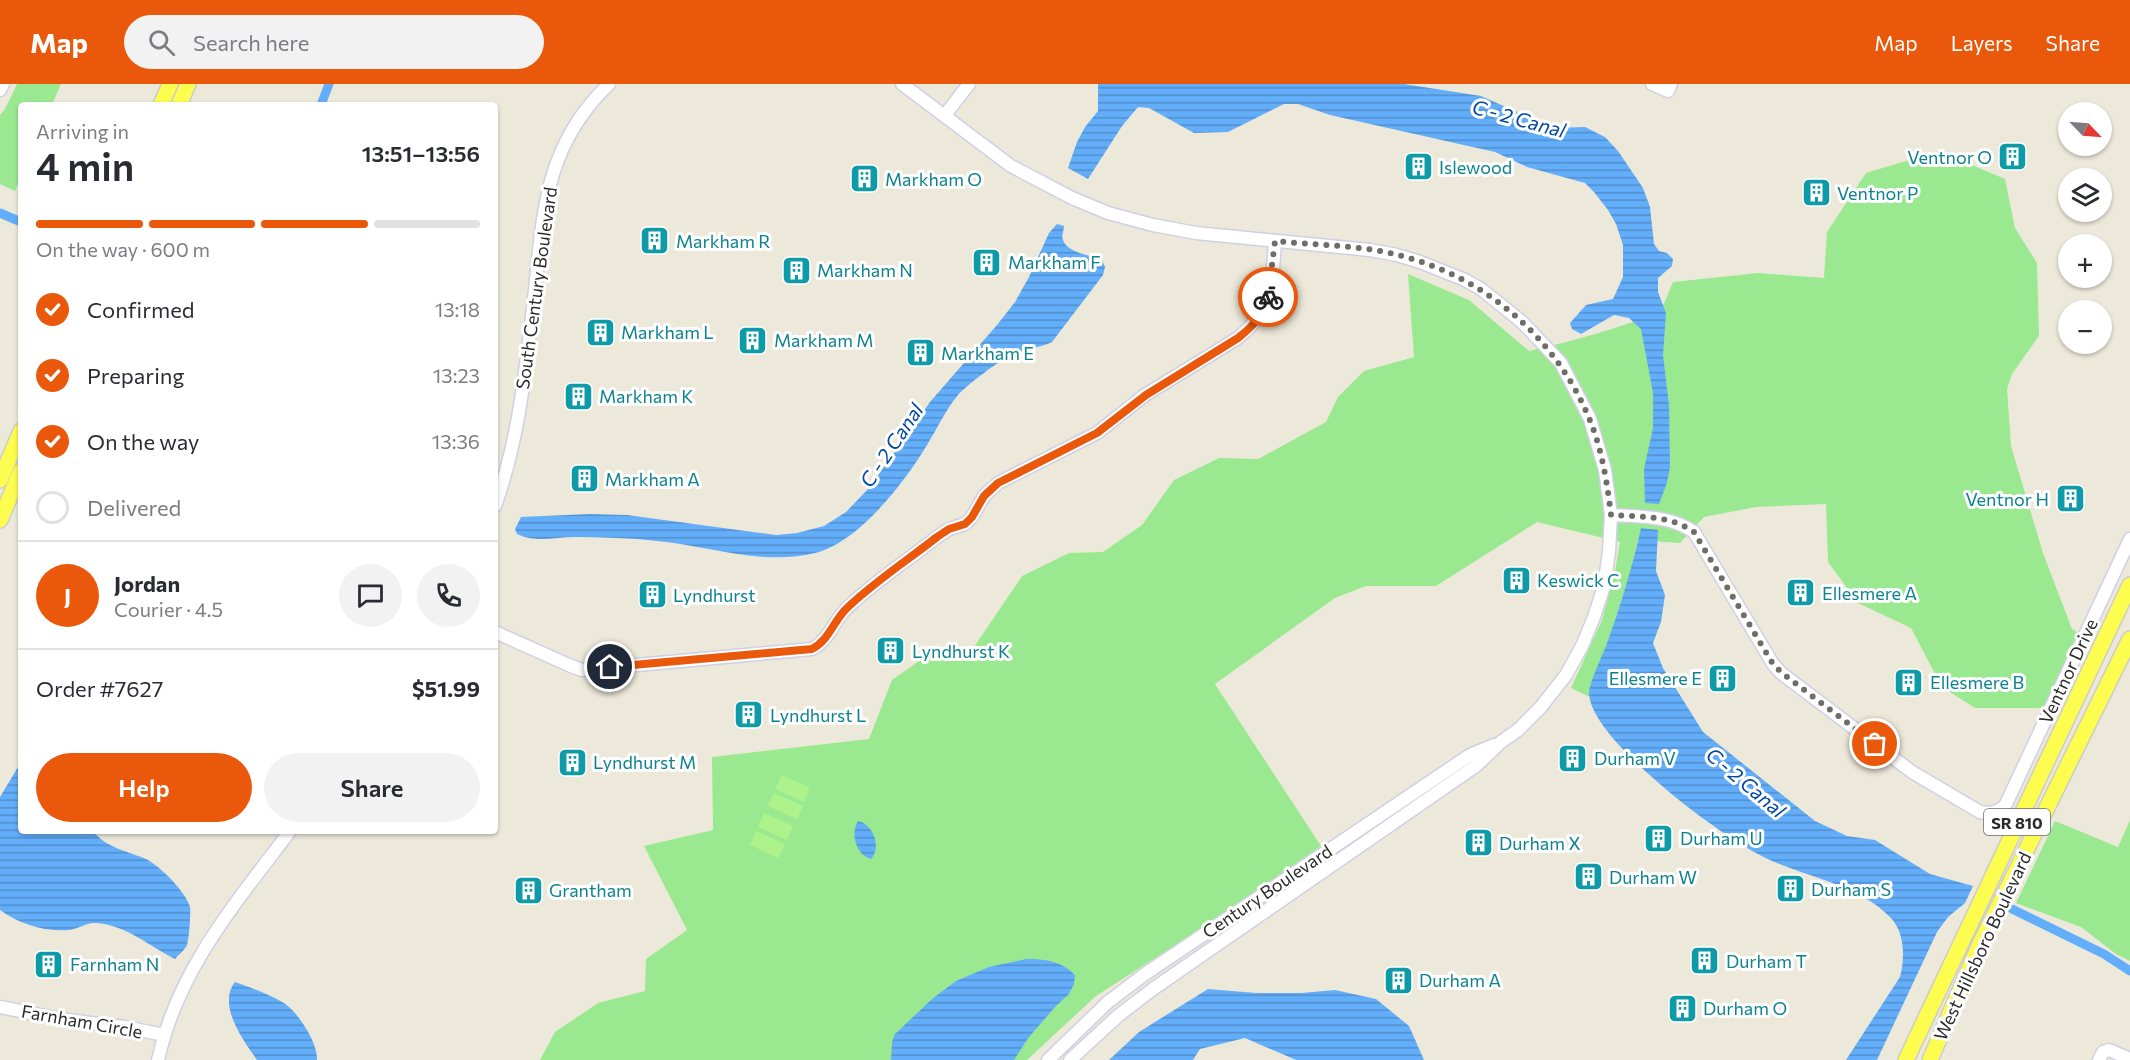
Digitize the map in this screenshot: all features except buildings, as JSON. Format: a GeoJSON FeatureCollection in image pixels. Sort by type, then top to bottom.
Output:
{"type":"FeatureCollection","features":[{"type":"Feature","properties":{"kind":"main road"},"geometry":{"type":"LineString","coordinates":[[162,102],[170,84]]}},
{"type":"Feature","properties":{"kind":"main road"},"geometry":{"type":"LineString","coordinates":[[179,102],[188,84]]}},
{"type":"Feature","properties":{"kind":"main road"},"geometry":{"type":"LineString","coordinates":[[0,480],[18,438]]}},
{"type":"Feature","properties":{"kind":"main road"},"geometry":{"type":"LineString","coordinates":[[0,520],[5,492],[18,475]]}},
{"type":"Feature","properties":{"kind":"main road","name":"West Hillsboro Boulevard"},"geometry":{"type":"LineString","coordinates":[[1906,1060],[2130,585]]}},
{"type":"Feature","properties":{"kind":"main road","name":"West Hillsboro Boulevard"},"geometry":{"type":"LineString","coordinates":[[1931,1057],[1980,944],[2130,639]]}},
{"type":"Feature","properties":{"kind":"main road"},"geometry":{"type":"LineString","coordinates":[[1931,1057],[1928,1045],[1930,1034],[1941,1005],[1938,993]]}},
{"type":"Feature","properties":{"kind":"street"},"geometry":{"type":"LineString","coordinates":[[0,90],[3,84]]}},
{"type":"Feature","properties":{"kind":"street","name":"South Century Boulevard"},"geometry":{"type":"LineString","coordinates":[[498,496],[516,434],[541,228],[550,178],[570,132],[596,96],[609,84]]}},
{"type":"Feature","properties":{"kind":"street","name":"Century Boulevard"},"geometry":{"type":"LineString","coordinates":[[903,84],[945,114],[982,145],[1030,178],[1108,213],[1185,231],[1370,250],[1397,255],[1465,280],[1500,303],[1542,341],[1561,363],[1590,419],[1605,470],[1611,515],[1604,586],[1582,646],[1566,675],[1540,708],[1478,765],[1153,989],[1119,1015],[1070,1060]]}},
{"type":"Feature","properties":{"kind":"street"},"geometry":{"type":"LineString","coordinates":[[945,114],[969,84]]}},
{"type":"Feature","properties":{"kind":"street"},"geometry":{"type":"LineString","coordinates":[[1652,84],[1668,91],[1671,84]]}},
{"type":"Feature","properties":{"kind":"street"},"geometry":{"type":"LineString","coordinates":[[498,633],[582,670],[812,649],[823,641],[838,618],[853,603],[937,537],[949,529],[965,524],[972,517],[984,496],[998,483],[1097,433],[1146,395],[1238,338],[1251,327],[1268,301],[1275,241]]}},
{"type":"Feature","properties":{"kind":"street","name":"Ventnor Drive"},"geometry":{"type":"LineString","coordinates":[[1611,515],[1667,519],[1683,524],[1694,532],[1768,656],[1782,673],[1912,772],[1980,812],[1995,812],[2006,804],[2130,539]]}},
{"type":"Feature","properties":{"kind":"street","name":"Century Boulevard"},"geometry":{"type":"LineString","coordinates":[[1048,1060],[1108,1002],[1145,974],[1470,755],[1501,742]]}},
{"type":"Feature","properties":{"kind":"street"},"geometry":{"type":"LineString","coordinates":[[158,1060],[164,1035],[180,993],[220,923],[288,834]]}},
{"type":"Feature","properties":{"kind":"street","name":"Farnham Circle"},"geometry":{"type":"LineString","coordinates":[[0,1007],[164,1035]]}},
{"type":"Feature","properties":{"kind":"street"},"geometry":{"type":"LineString","coordinates":[[2099,1060],[2103,1052],[2109,1050],[2130,1059]]}},
{"type":"Feature","properties":{"kind":"green space"},"geometry":{"type":"Polygon","coordinates":[[[17,84],[61,84],[53,102],[18,102],[18,184],[15,191],[0,184],[0,115],[17,84]]]}},
{"type":"Feature","properties":{"kind":"green space"},"geometry":{"type":"Polygon","coordinates":[[[1939,151],[2005,179],[2015,228],[2037,263],[2039,336],[2012,374],[2007,389],[2011,446],[2043,553],[2072,629],[2079,633],[2043,708],[1975,708],[1942,687],[1911,628],[1858,603],[1828,562],[1826,504],[1756,507],[1704,517],[1680,543],[1638,540],[1631,571],[1590,697],[1571,688],[1602,620],[1620,542],[1537,522],[1436,586],[1366,586],[1335,598],[1215,684],[1321,846],[1205,926],[1096,996],[1027,1060],[540,1060],[555,1032],[598,1003],[645,991],[646,959],[687,930],[644,846],[713,830],[712,757],[869,739],[892,680],[932,652],[974,647],[1022,576],[1069,553],[1103,552],[1142,525],[1174,480],[1219,458],[1258,459],[1326,422],[1338,397],[1364,371],[1414,357],[1408,274],[1469,300],[1529,351],[1595,334],[1660,313],[1673,282],[1758,273],[1824,278],[1827,232],[1866,173],[1939,151]]]}},
{"type":"Feature","properties":{"kind":"green space"},"geometry":{"type":"Polygon","coordinates":[[[782,775],[810,788],[804,802],[775,789],[782,775]]]}},
{"type":"Feature","properties":{"kind":"green space"},"geometry":{"type":"Polygon","coordinates":[[[774,793],[803,806],[797,819],[768,806],[774,793]]]}},
{"type":"Feature","properties":{"kind":"green space"},"geometry":{"type":"Polygon","coordinates":[[[764,813],[793,826],[787,840],[758,827],[764,813]]]}},
{"type":"Feature","properties":{"kind":"green space"},"geometry":{"type":"Polygon","coordinates":[[[2130,820],[2130,961],[2116,954],[2081,927],[2016,903],[2055,821],[2118,847],[2130,820]]]}},
{"type":"Feature","properties":{"kind":"green space"},"geometry":{"type":"Polygon","coordinates":[[[756,831],[785,844],[778,858],[750,845],[756,831]]]}},
{"type":"Feature","properties":{"kind":"water"},"geometry":{"type":"Polygon","coordinates":[[[1098,84],[1404,84],[1481,96],[1554,128],[1585,127],[1605,137],[1618,151],[1643,188],[1650,207],[1654,244],[1659,251],[1667,253],[1673,259],[1672,266],[1658,278],[1658,292],[1666,313],[1663,355],[1669,405],[1670,467],[1659,504],[1645,503],[1644,469],[1653,428],[1653,393],[1641,329],[1629,318],[1614,315],[1581,334],[1572,329],[1570,323],[1586,305],[1613,299],[1623,277],[1623,245],[1616,224],[1608,210],[1585,183],[1527,167],[1495,152],[1330,115],[1298,104],[1284,104],[1228,132],[1194,133],[1149,108],[1138,107],[1122,126],[1088,179],[1068,168],[1077,142],[1098,111],[1098,84]]]}},
{"type":"Feature","properties":{"kind":"water"},"geometry":{"type":"Polygon","coordinates":[[[1057,224],[1064,226],[1062,238],[1069,248],[1102,260],[1105,267],[1103,275],[1052,342],[1007,357],[958,395],[918,460],[893,493],[864,524],[831,547],[815,553],[776,557],[736,554],[647,540],[585,537],[538,539],[517,534],[515,529],[521,517],[590,514],[627,515],[776,535],[797,533],[824,526],[846,512],[869,488],[930,402],[1015,302],[1049,233],[1057,224]]]}},
{"type":"Feature","properties":{"kind":"water"},"geometry":{"type":"Polygon","coordinates":[[[1641,528],[1658,530],[1656,571],[1665,595],[1661,622],[1653,643],[1663,668],[1703,732],[1815,821],[1847,836],[1875,840],[1930,874],[1973,886],[1965,903],[1948,917],[1937,932],[1877,1060],[1846,1060],[1900,977],[1903,946],[1895,923],[1876,905],[1860,895],[1773,861],[1713,826],[1632,758],[1610,734],[1595,712],[1589,693],[1593,677],[1621,602],[1641,528]]]}},
{"type":"Feature","properties":{"kind":"water"},"geometry":{"type":"Polygon","coordinates":[[[18,767],[18,834],[96,834],[111,845],[152,862],[178,887],[188,901],[190,921],[185,949],[175,959],[127,932],[107,925],[93,923],[69,930],[51,930],[24,923],[0,910],[0,797],[18,767]]]}},
{"type":"Feature","properties":{"kind":"water"},"geometry":{"type":"Polygon","coordinates":[[[858,821],[872,831],[876,842],[871,859],[858,849],[855,832],[858,821]]]}},
{"type":"Feature","properties":{"kind":"water"},"geometry":{"type":"Polygon","coordinates":[[[1026,959],[1047,960],[1059,964],[1075,975],[1074,984],[1069,994],[1029,1037],[1014,1060],[891,1060],[895,1034],[932,999],[956,981],[989,967],[1026,959]]]}},
{"type":"Feature","properties":{"kind":"water"},"geometry":{"type":"Polygon","coordinates":[[[235,982],[272,997],[289,1007],[311,1037],[317,1060],[257,1060],[239,1033],[230,1012],[230,991],[235,982]]]}},
{"type":"Feature","properties":{"kind":"water"},"geometry":{"type":"Polygon","coordinates":[[[1208,989],[1256,993],[1335,990],[1376,999],[1409,1026],[1424,1060],[1296,1060],[1245,1038],[1200,1049],[1193,1060],[1109,1060],[1139,1032],[1208,989]]]}},
{"type":"Feature","properties":{"kind":"waterway"},"geometry":{"type":"LineString","coordinates":[[322,102],[329,84]]}},
{"type":"Feature","properties":{"kind":"waterway"},"geometry":{"type":"LineString","coordinates":[[0,213],[18,221]]}},
{"type":"Feature","properties":{"kind":"waterway","name":"C - 2 Canal"},"geometry":{"type":"LineString","coordinates":[[2012,909],[2104,954],[2130,971]]}},
{"type":"Feature","properties":{"kind":"way so far"},"geometry":{"type":"LineString","coordinates":[[1268,297],[1275,241],[1370,250],[1397,255],[1465,280],[1481,289],[1522,322],[1561,363],[1590,419],[1605,470],[1611,515],[1667,519],[1683,524],[1694,532],[1773,664],[1875,744]]}},
{"type":"Feature","properties":{"kind":"place","name":"Ventnor O"},"geometry":{"type":"Point","coordinates":[2013,157]}},
{"type":"Feature","properties":{"kind":"place","name":"Islewood"},"geometry":{"type":"Point","coordinates":[1418,167]}},
{"type":"Feature","properties":{"kind":"place","name":"Markham O"},"geometry":{"type":"Point","coordinates":[864,179]}},
{"type":"Feature","properties":{"kind":"place","name":"Ventnor P"},"geometry":{"type":"Point","coordinates":[1816,193]}},
{"type":"Feature","properties":{"kind":"place","name":"Markham R"},"geometry":{"type":"Point","coordinates":[655,241]}},
{"type":"Feature","properties":{"kind":"place","name":"Markham F"},"geometry":{"type":"Point","coordinates":[987,262]}},
{"type":"Feature","properties":{"kind":"place","name":"Markham N"},"geometry":{"type":"Point","coordinates":[796,270]}},
{"type":"Feature","properties":{"kind":"place","name":"Markham L"},"geometry":{"type":"Point","coordinates":[600,332]}},
{"type":"Feature","properties":{"kind":"place","name":"Markham M"},"geometry":{"type":"Point","coordinates":[753,340]}},
{"type":"Feature","properties":{"kind":"place","name":"Markham E"},"geometry":{"type":"Point","coordinates":[920,353]}},
{"type":"Feature","properties":{"kind":"place","name":"Markham K"},"geometry":{"type":"Point","coordinates":[578,396]}},
{"type":"Feature","properties":{"kind":"place","name":"Markham A"},"geometry":{"type":"Point","coordinates":[584,479]}},
{"type":"Feature","properties":{"kind":"place","name":"Ventnor H"},"geometry":{"type":"Point","coordinates":[2070,499]}},
{"type":"Feature","properties":{"kind":"place","name":"Keswick C"},"geometry":{"type":"Point","coordinates":[1516,580]}},
{"type":"Feature","properties":{"kind":"place","name":"Ellesmere A"},"geometry":{"type":"Point","coordinates":[1801,593]}},
{"type":"Feature","properties":{"kind":"place","name":"Lyndhurst"},"geometry":{"type":"Point","coordinates":[652,595]}},
{"type":"Feature","properties":{"kind":"place","name":"Lyndhurst K"},"geometry":{"type":"Point","coordinates":[891,651]}},
{"type":"Feature","properties":{"kind":"place","name":"Ellesmere E"},"geometry":{"type":"Point","coordinates":[1723,678]}},
{"type":"Feature","properties":{"kind":"place","name":"Ellesmere B"},"geometry":{"type":"Point","coordinates":[1909,682]}},
{"type":"Feature","properties":{"kind":"place","name":"Lyndhurst L"},"geometry":{"type":"Point","coordinates":[749,715]}},
{"type":"Feature","properties":{"kind":"place","name":"Durham V"},"geometry":{"type":"Point","coordinates":[1573,758]}},
{"type":"Feature","properties":{"kind":"place","name":"Lyndhurst M"},"geometry":{"type":"Point","coordinates":[572,762]}},
{"type":"Feature","properties":{"kind":"place","name":"Durham U"},"geometry":{"type":"Point","coordinates":[1659,838]}},
{"type":"Feature","properties":{"kind":"place","name":"Durham X"},"geometry":{"type":"Point","coordinates":[1478,843]}},
{"type":"Feature","properties":{"kind":"place","name":"Durham W"},"geometry":{"type":"Point","coordinates":[1588,877]}},
{"type":"Feature","properties":{"kind":"place","name":"Durham S"},"geometry":{"type":"Point","coordinates":[1790,889]}},
{"type":"Feature","properties":{"kind":"place","name":"Grantham"},"geometry":{"type":"Point","coordinates":[528,890]}},
{"type":"Feature","properties":{"kind":"place","name":"Durham T"},"geometry":{"type":"Point","coordinates":[1705,961]}},
{"type":"Feature","properties":{"kind":"place","name":"Farnham N"},"geometry":{"type":"Point","coordinates":[49,964]}},
{"type":"Feature","properties":{"kind":"place","name":"Durham A"},"geometry":{"type":"Point","coordinates":[1398,980]}},
{"type":"Feature","properties":{"kind":"place","name":"Durham O"},"geometry":{"type":"Point","coordinates":[1682,1008]}},
{"type":"Feature","properties":{"kind":"route"},"geometry":{"type":"LineString","coordinates":[[610,667],[733,658],[812,649],[819,646],[843,612],[937,537],[949,529],[965,524],[972,517],[984,496],[998,483],[1097,433],[1146,395],[1238,338],[1260,316],[1268,297]]}}]}
